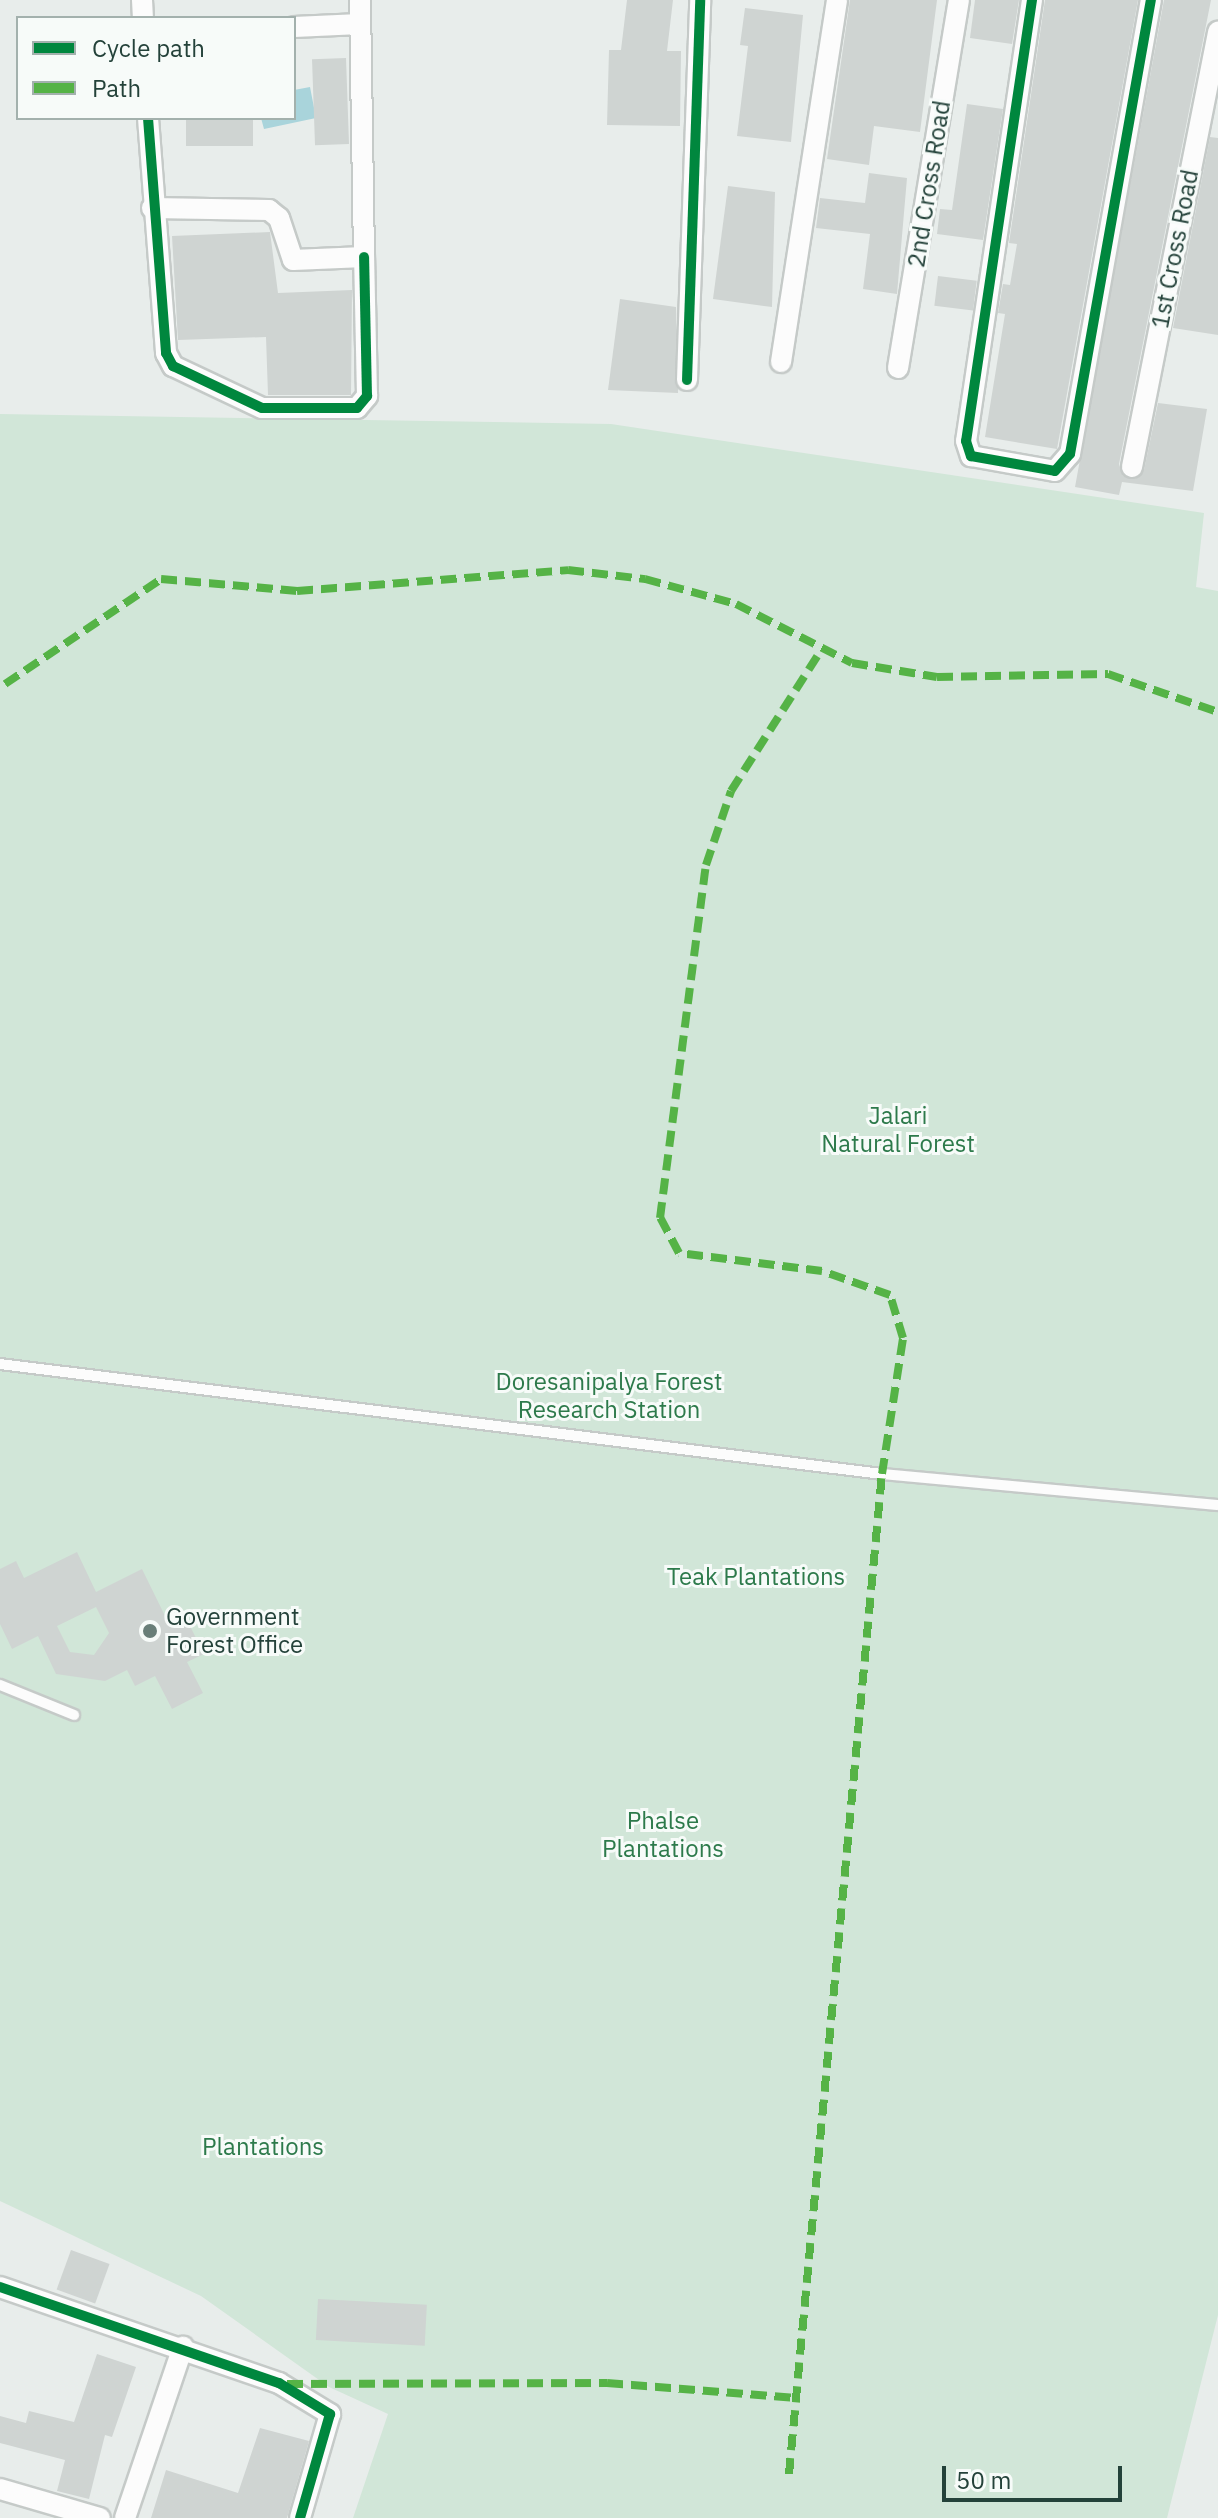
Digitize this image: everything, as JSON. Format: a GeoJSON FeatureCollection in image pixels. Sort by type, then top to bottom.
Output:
{"type":"FeatureCollection","features":[{"type":"Feature","properties":{"kind":"street"},"geometry":{"type":"LineString","coordinates":[[148,120],[152,208],[166,353],[173,366],[262,408],[357,408],[364,403],[360,0]]}},
{"type":"Feature","properties":{"kind":"street"},"geometry":{"type":"LineString","coordinates":[[687,380],[700,0]]}},
{"type":"Feature","properties":{"kind":"street"},"geometry":{"type":"LineString","coordinates":[[781,362],[837,0]]}},
{"type":"Feature","properties":{"kind":"street","name":"2nd Cross Road"},"geometry":{"type":"LineString","coordinates":[[898,368],[959,0]]}},
{"type":"Feature","properties":{"kind":"street"},"geometry":{"type":"LineString","coordinates":[[1032,0],[966,441],[971,456],[1055,471],[1070,454],[1151,0]]}},
{"type":"Feature","properties":{"kind":"street"},"geometry":{"type":"LineString","coordinates":[[296,27],[360,24]]}},
{"type":"Feature","properties":{"kind":"street","name":"1st Cross Road"},"geometry":{"type":"LineString","coordinates":[[1132,467],[1218,31]]}},
{"type":"Feature","properties":{"kind":"street"},"geometry":{"type":"LineString","coordinates":[[152,208],[269,210],[279,218],[293,260],[364,257]]}},
{"type":"Feature","properties":{"kind":"street"},"geometry":{"type":"LineString","coordinates":[[0,2287],[183,2347],[279,2383],[330,2414],[300,2518]]}},
{"type":"Feature","properties":{"kind":"street"},"geometry":{"type":"LineString","coordinates":[[125,2518],[183,2347]]}},
{"type":"Feature","properties":{"kind":"street"},"geometry":{"type":"LineString","coordinates":[[0,2489],[100,2518]]}},
{"type":"Feature","properties":{"kind":"lane"},"geometry":{"type":"LineString","coordinates":[[0,1364],[867,1472],[1218,1505]]}},
{"type":"Feature","properties":{"kind":"lane"},"geometry":{"type":"LineString","coordinates":[[0,1685],[74,1715]]}},
{"type":"Feature","properties":{"kind":"green space","name":"Doresanipalya Forest Research Station"},"geometry":{"type":"Polygon","coordinates":[[[0,414],[611,424],[1204,513],[1196,587],[1218,591],[1218,2315],[1167,2518],[353,2518],[388,2414],[329,2387],[201,2296],[0,2201],[0,414]]]}},
{"type":"Feature","properties":{"kind":"water"},"geometry":{"type":"Polygon","coordinates":[[[310,87],[316,118],[264,129],[262,120],[296,120],[296,90],[310,87]]]}},
{"type":"Feature","properties":{"kind":"building"},"geometry":{"type":"Polygon","coordinates":[[[627,0],[673,0],[667,51],[681,51],[680,126],[607,125],[609,50],[621,50],[627,0]]]}},
{"type":"Feature","properties":{"kind":"building"},"geometry":{"type":"Polygon","coordinates":[[[850,0],[937,0],[920,132],[874,126],[869,165],[827,159],[850,0]]]}},
{"type":"Feature","properties":{"kind":"building"},"geometry":{"type":"Polygon","coordinates":[[[975,0],[1019,0],[1012,44],[970,38],[975,0]]]}},
{"type":"Feature","properties":{"kind":"building"},"geometry":{"type":"Polygon","coordinates":[[[1045,0],[1138,0],[1057,449],[985,437],[1005,314],[998,313],[1003,284],[1010,285],[1017,244],[1009,243],[1045,0]]]}},
{"type":"Feature","properties":{"kind":"building"},"geometry":{"type":"Polygon","coordinates":[[[1164,0],[1211,0],[1119,464],[1123,476],[1135,479],[1144,470],[1158,403],[1207,409],[1193,491],[1122,482],[1119,495],[1075,487],[1164,0]]]}},
{"type":"Feature","properties":{"kind":"building"},"geometry":{"type":"Polygon","coordinates":[[[745,8],[803,15],[791,142],[737,136],[748,46],[740,45],[745,8]]]}},
{"type":"Feature","properties":{"kind":"building"},"geometry":{"type":"Polygon","coordinates":[[[346,58],[349,144],[315,145],[312,59],[346,58]]]}},
{"type":"Feature","properties":{"kind":"building"},"geometry":{"type":"Polygon","coordinates":[[[967,104],[1003,109],[983,240],[937,234],[940,209],[952,210],[967,104]]]}},
{"type":"Feature","properties":{"kind":"building"},"geometry":{"type":"Polygon","coordinates":[[[186,120],[253,120],[253,146],[186,146],[186,120]]]}},
{"type":"Feature","properties":{"kind":"building"},"geometry":{"type":"Polygon","coordinates":[[[1210,137],[1218,138],[1218,335],[1173,328],[1210,137]]]}},
{"type":"Feature","properties":{"kind":"building"},"geometry":{"type":"Polygon","coordinates":[[[869,173],[907,178],[897,294],[863,289],[870,234],[816,228],[820,198],[865,203],[869,173]]]}},
{"type":"Feature","properties":{"kind":"building"},"geometry":{"type":"Polygon","coordinates":[[[728,186],[775,192],[772,307],[713,299],[728,186]]]}},
{"type":"Feature","properties":{"kind":"building"},"geometry":{"type":"Polygon","coordinates":[[[270,232],[278,293],[352,290],[351,395],[268,395],[266,337],[178,340],[172,236],[270,232]]]}},
{"type":"Feature","properties":{"kind":"building"},"geometry":{"type":"Polygon","coordinates":[[[938,276],[977,281],[973,311],[934,306],[938,276]]]}},
{"type":"Feature","properties":{"kind":"building"},"geometry":{"type":"Polygon","coordinates":[[[620,299],[676,307],[678,393],[608,390],[620,299]]]}},
{"type":"Feature","properties":{"kind":"building","name":"Government Forest Office"},"geometry":{"type":"Polygon","coordinates":[[[77,1552],[96,1592],[142,1569],[168,1622],[184,1614],[204,1654],[187,1662],[203,1693],[172,1709],[155,1676],[135,1686],[127,1670],[105,1681],[56,1674],[38,1636],[12,1649],[0,1624],[0,1569],[16,1561],[24,1578],[77,1552]],[[96,1607],[57,1626],[70,1652],[94,1655],[109,1633],[96,1607]]]}},
{"type":"Feature","properties":{"kind":"building"},"geometry":{"type":"Polygon","coordinates":[[[71,2250],[110,2264],[95,2303],[57,2289],[71,2250]]]}},
{"type":"Feature","properties":{"kind":"building"},"geometry":{"type":"Polygon","coordinates":[[[318,2299],[427,2305],[425,2346],[316,2340],[318,2299]]]}},
{"type":"Feature","properties":{"kind":"building"},"geometry":{"type":"Polygon","coordinates":[[[97,2354],[136,2367],[112,2437],[105,2435],[89,2499],[57,2491],[65,2460],[0,2443],[0,2416],[26,2423],[29,2411],[74,2422],[97,2354]]]}},
{"type":"Feature","properties":{"kind":"building"},"geometry":{"type":"Polygon","coordinates":[[[260,2428],[309,2441],[287,2518],[151,2518],[166,2470],[238,2493],[260,2428]]]}},
{"type":"Feature","properties":{"kind":"marked path"},"geometry":{"type":"LineString","coordinates":[[5,684],[161,579],[297,591],[568,570],[645,579],[736,604],[852,663],[937,677],[1108,674],[1218,712]]}},
{"type":"Feature","properties":{"kind":"marked path"},"geometry":{"type":"LineString","coordinates":[[789,2474],[882,1474],[903,1338],[890,1295],[822,1271],[679,1253],[660,1218],[706,865],[731,791],[821,650]]}},
{"type":"Feature","properties":{"kind":"marked path"},"geometry":{"type":"LineString","coordinates":[[287,2384],[607,2383],[796,2398]]}},
{"type":"Feature","properties":{"kind":"cycle path"},"geometry":{"type":"LineString","coordinates":[[687,380],[700,0]]}},
{"type":"Feature","properties":{"kind":"cycle path"},"geometry":{"type":"LineString","coordinates":[[1032,0],[966,441],[971,456],[1055,471],[1070,454],[1151,0]]}},
{"type":"Feature","properties":{"kind":"cycle path"},"geometry":{"type":"LineString","coordinates":[[148,120],[166,353],[173,366],[262,408],[357,408],[367,396],[364,257]]}},
{"type":"Feature","properties":{"kind":"cycle path"},"geometry":{"type":"LineString","coordinates":[[0,2287],[279,2383],[330,2414],[300,2518]]}},
{"type":"Feature","properties":{"kind":"place","name":"Government Forest Office"},"geometry":{"type":"Point","coordinates":[150,1631]}},
{"type":"Feature","properties":{"kind":"park label","name":"Jalari Natural Forest"},"geometry":{"type":"Point","coordinates":[898,1130]}},
{"type":"Feature","properties":{"kind":"park label","name":"Teak Plantations"},"geometry":{"type":"Point","coordinates":[756,1577]}},
{"type":"Feature","properties":{"kind":"park label","name":"Phalse Plantations"},"geometry":{"type":"Point","coordinates":[663,1835]}},
{"type":"Feature","properties":{"kind":"park label","name":"Plantations"},"geometry":{"type":"Point","coordinates":[263,2147]}}]}
